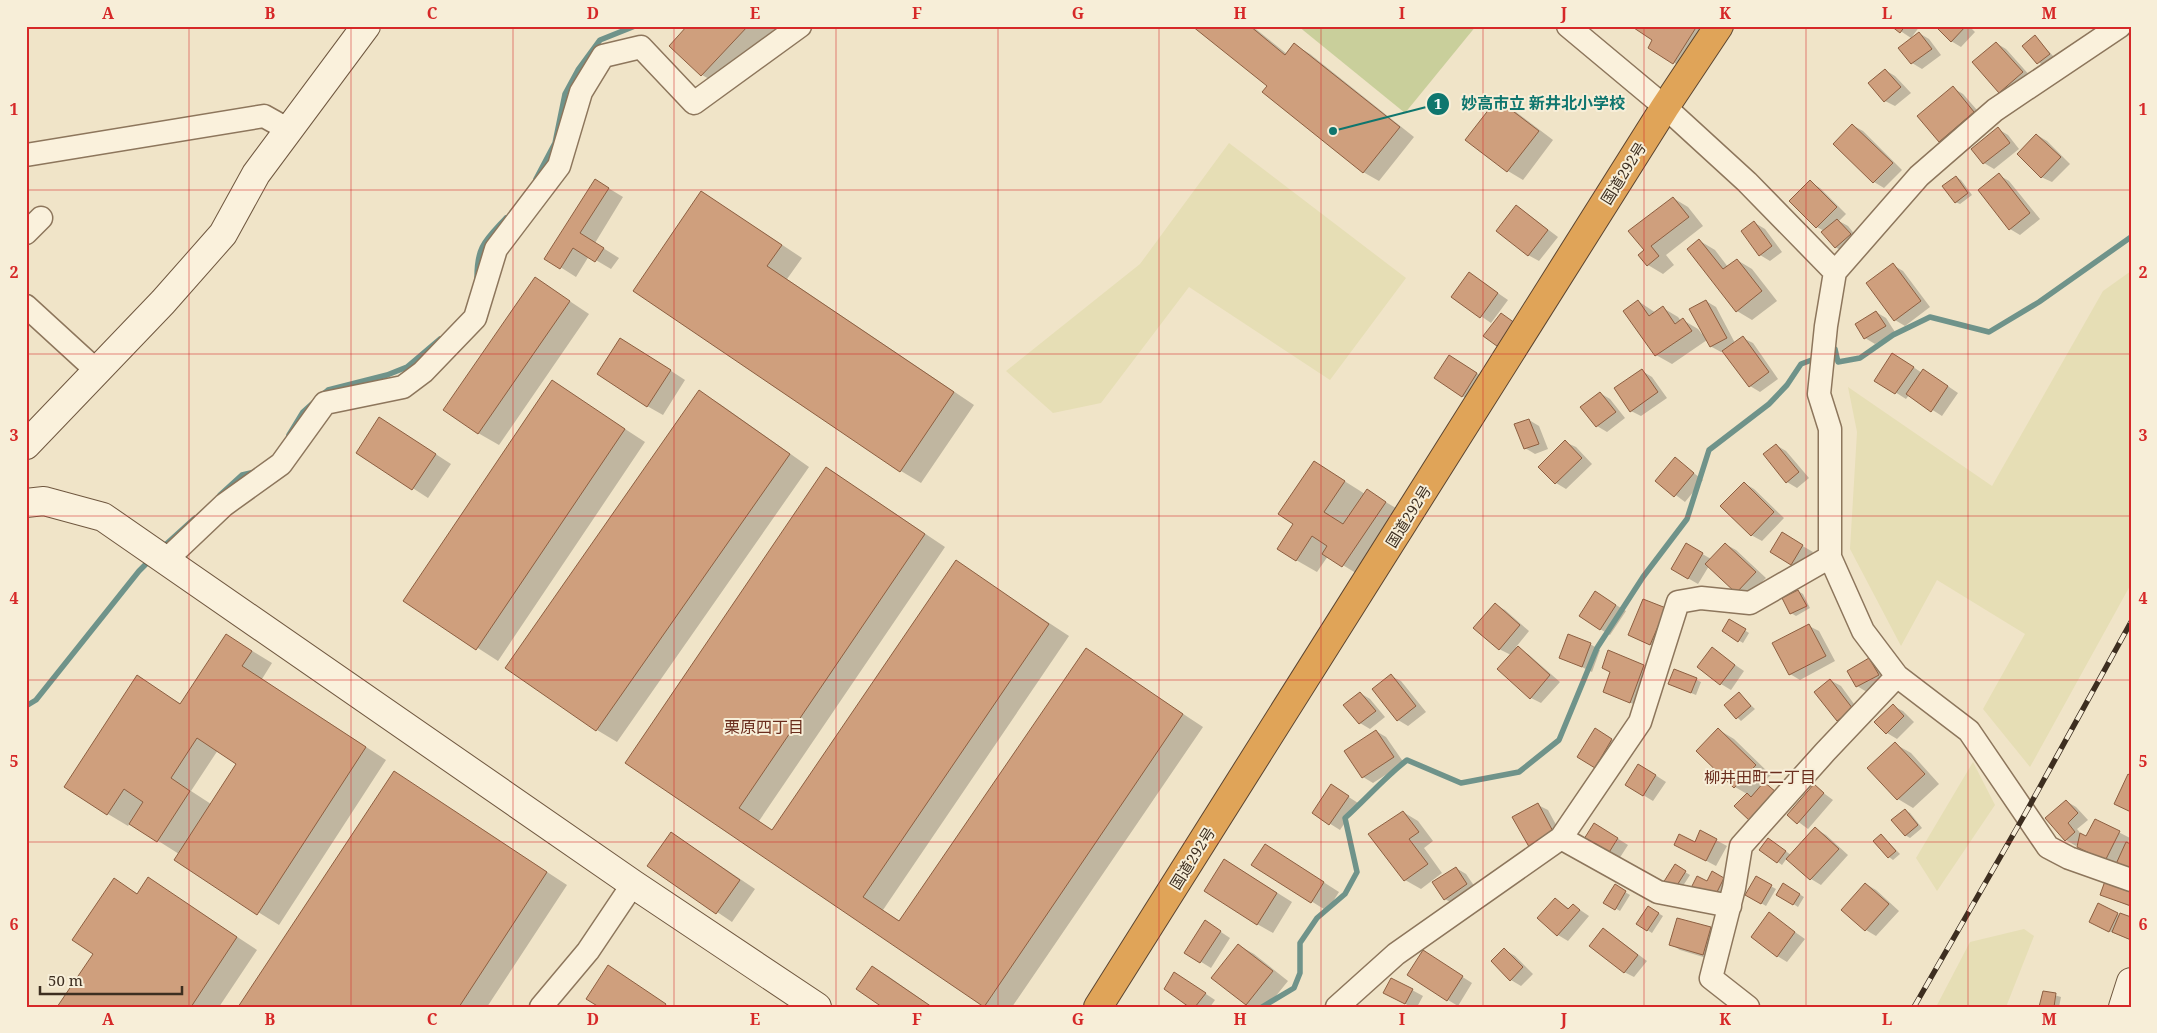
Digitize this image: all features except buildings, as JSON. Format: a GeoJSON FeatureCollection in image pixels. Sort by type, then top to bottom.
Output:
{"type":"FeatureCollection","features":[{"type":"Feature","properties":{"kind":"highway","name":"国道292号"},"geometry":{"type":"LineString","coordinates":[[1098,1007],[1665,107],[1719,26]]}},
{"type":"Feature","properties":{"kind":"street"},"geometry":{"type":"LineString","coordinates":[[26,445],[163,302],[223,234],[256,174],[366,26]]}},
{"type":"Feature","properties":{"kind":"street"},"geometry":{"type":"LineString","coordinates":[[166,560],[224,505],[281,464],[326,402],[403,387],[423,372],[475,318],[496,249],[559,166],[581,92],[603,56],[641,47],[694,103],[800,26]]}},
{"type":"Feature","properties":{"kind":"street"},"geometry":{"type":"LineString","coordinates":[[1568,26],[1665,107],[1747,182],[1835,272]]}},
{"type":"Feature","properties":{"kind":"street"},"geometry":{"type":"LineString","coordinates":[[2120,26],[1995,110],[1919,176],[1835,272],[1824,344],[1819,394],[1830,429],[1830,557],[1863,632],[1897,676],[1969,731],[2048,847],[2069,858],[2131,880]]}},
{"type":"Feature","properties":{"kind":"street"},"geometry":{"type":"LineString","coordinates":[[26,155],[264,116],[289,130]]}},
{"type":"Feature","properties":{"kind":"street"},"geometry":{"type":"LineString","coordinates":[[26,306],[97,371]]}},
{"type":"Feature","properties":{"kind":"street"},"geometry":{"type":"LineString","coordinates":[[26,503],[44,501],[103,517],[633,884],[817,1007]]}},
{"type":"Feature","properties":{"kind":"street"},"geometry":{"type":"LineString","coordinates":[[1337,1007],[1396,954],[1561,838],[1640,722],[1678,602],[1701,598],[1750,603],[1830,557]]}},
{"type":"Feature","properties":{"kind":"street"},"geometry":{"type":"LineString","coordinates":[[1748,1007],[1711,978],[1730,906],[1741,846],[1825,752],[1897,676]]}},
{"type":"Feature","properties":{"kind":"street"},"geometry":{"type":"LineString","coordinates":[[1561,838],[1658,892],[1730,906]]}},
{"type":"Feature","properties":{"kind":"street"},"geometry":{"type":"LineString","coordinates":[[541,1007],[588,951],[633,884]]}},
{"type":"Feature","properties":{"kind":"street"},"geometry":{"type":"LineString","coordinates":[[2123,1007],[2131,982]]}},
{"type":"Feature","properties":{"kind":"shaded area"},"geometry":{"type":"Polygon","coordinates":[[[1229,143],[1406,278],[1330,380],[1189,287],[1101,403],[1053,413],[1006,371],[1140,264],[1229,143]]]}},
{"type":"Feature","properties":{"kind":"shaded area"},"geometry":{"type":"Polygon","coordinates":[[[2131,271],[2131,584],[2030,767],[1983,709],[2025,634],[1937,580],[1901,646],[1850,549],[1857,432],[1848,387],[1992,486],[2103,291],[2131,271]]]}},
{"type":"Feature","properties":{"kind":"shaded area"},"geometry":{"type":"Polygon","coordinates":[[[1973,762],[1995,805],[1937,891],[1916,858],[1973,762]]]}},
{"type":"Feature","properties":{"kind":"shaded area"},"geometry":{"type":"Polygon","coordinates":[[[2024,929],[2034,936],[2006,1007],[1936,1007],[1970,942],[2024,929]]]}},
{"type":"Feature","properties":{"kind":"green space"},"geometry":{"type":"Polygon","coordinates":[[[1298,26],[1476,26],[1405,113],[1298,26]]]}},
{"type":"Feature","properties":{"kind":"waterway"},"geometry":{"type":"LineString","coordinates":[[536,179],[555,143],[565,94],[578,70],[600,40],[635,26]]}},
{"type":"Feature","properties":{"kind":"waterway"},"geometry":{"type":"LineString","coordinates":[[477,278],[477,267],[481,251],[488,239],[506,218]]}},
{"type":"Feature","properties":{"kind":"waterway"},"geometry":{"type":"LineString","coordinates":[[1829,352],[1835,349],[1838,362],[1860,358],[1893,335],[1930,317],[1989,332],[2039,302],[2131,237]]}},
{"type":"Feature","properties":{"kind":"waterway"},"geometry":{"type":"LineString","coordinates":[[322,395],[328,390],[387,375],[407,367],[440,339]]}},
{"type":"Feature","properties":{"kind":"waterway"},"geometry":{"type":"LineString","coordinates":[[1262,1007],[1294,988],[1300,973],[1300,943],[1317,918],[1345,894],[1357,872],[1345,818],[1407,760],[1461,783],[1519,772],[1559,740],[1597,648],[1643,577],[1687,519],[1709,450],[1769,404],[1787,385],[1801,364],[1817,358]]}},
{"type":"Feature","properties":{"kind":"waterway"},"geometry":{"type":"LineString","coordinates":[[289,435],[303,412],[313,403]]}},
{"type":"Feature","properties":{"kind":"waterway"},"geometry":{"type":"LineString","coordinates":[[220,495],[242,475],[255,472]]}},
{"type":"Feature","properties":{"kind":"waterway"},"geometry":{"type":"LineString","coordinates":[[163,547],[195,518]]}},
{"type":"Feature","properties":{"kind":"waterway"},"geometry":{"type":"LineString","coordinates":[[26,706],[36,700],[139,571],[151,559]]}},
{"type":"Feature","properties":{"kind":"railway"},"geometry":{"type":"LineString","coordinates":[[1914,1007],[2025,814],[2131,622]]}},
{"type":"Feature","properties":{"kind":"place","name":"妙高市立 新井北小学校"},"geometry":{"type":"Point","coordinates":[1333,131]}},
{"type":"Feature","properties":{"kind":"district","name":"栗原四丁目"},"geometry":{"type":"Point","coordinates":[764,727]}},
{"type":"Feature","properties":{"kind":"district","name":"柳井田町二丁目"},"geometry":{"type":"Point","coordinates":[1760,777]}}]}
